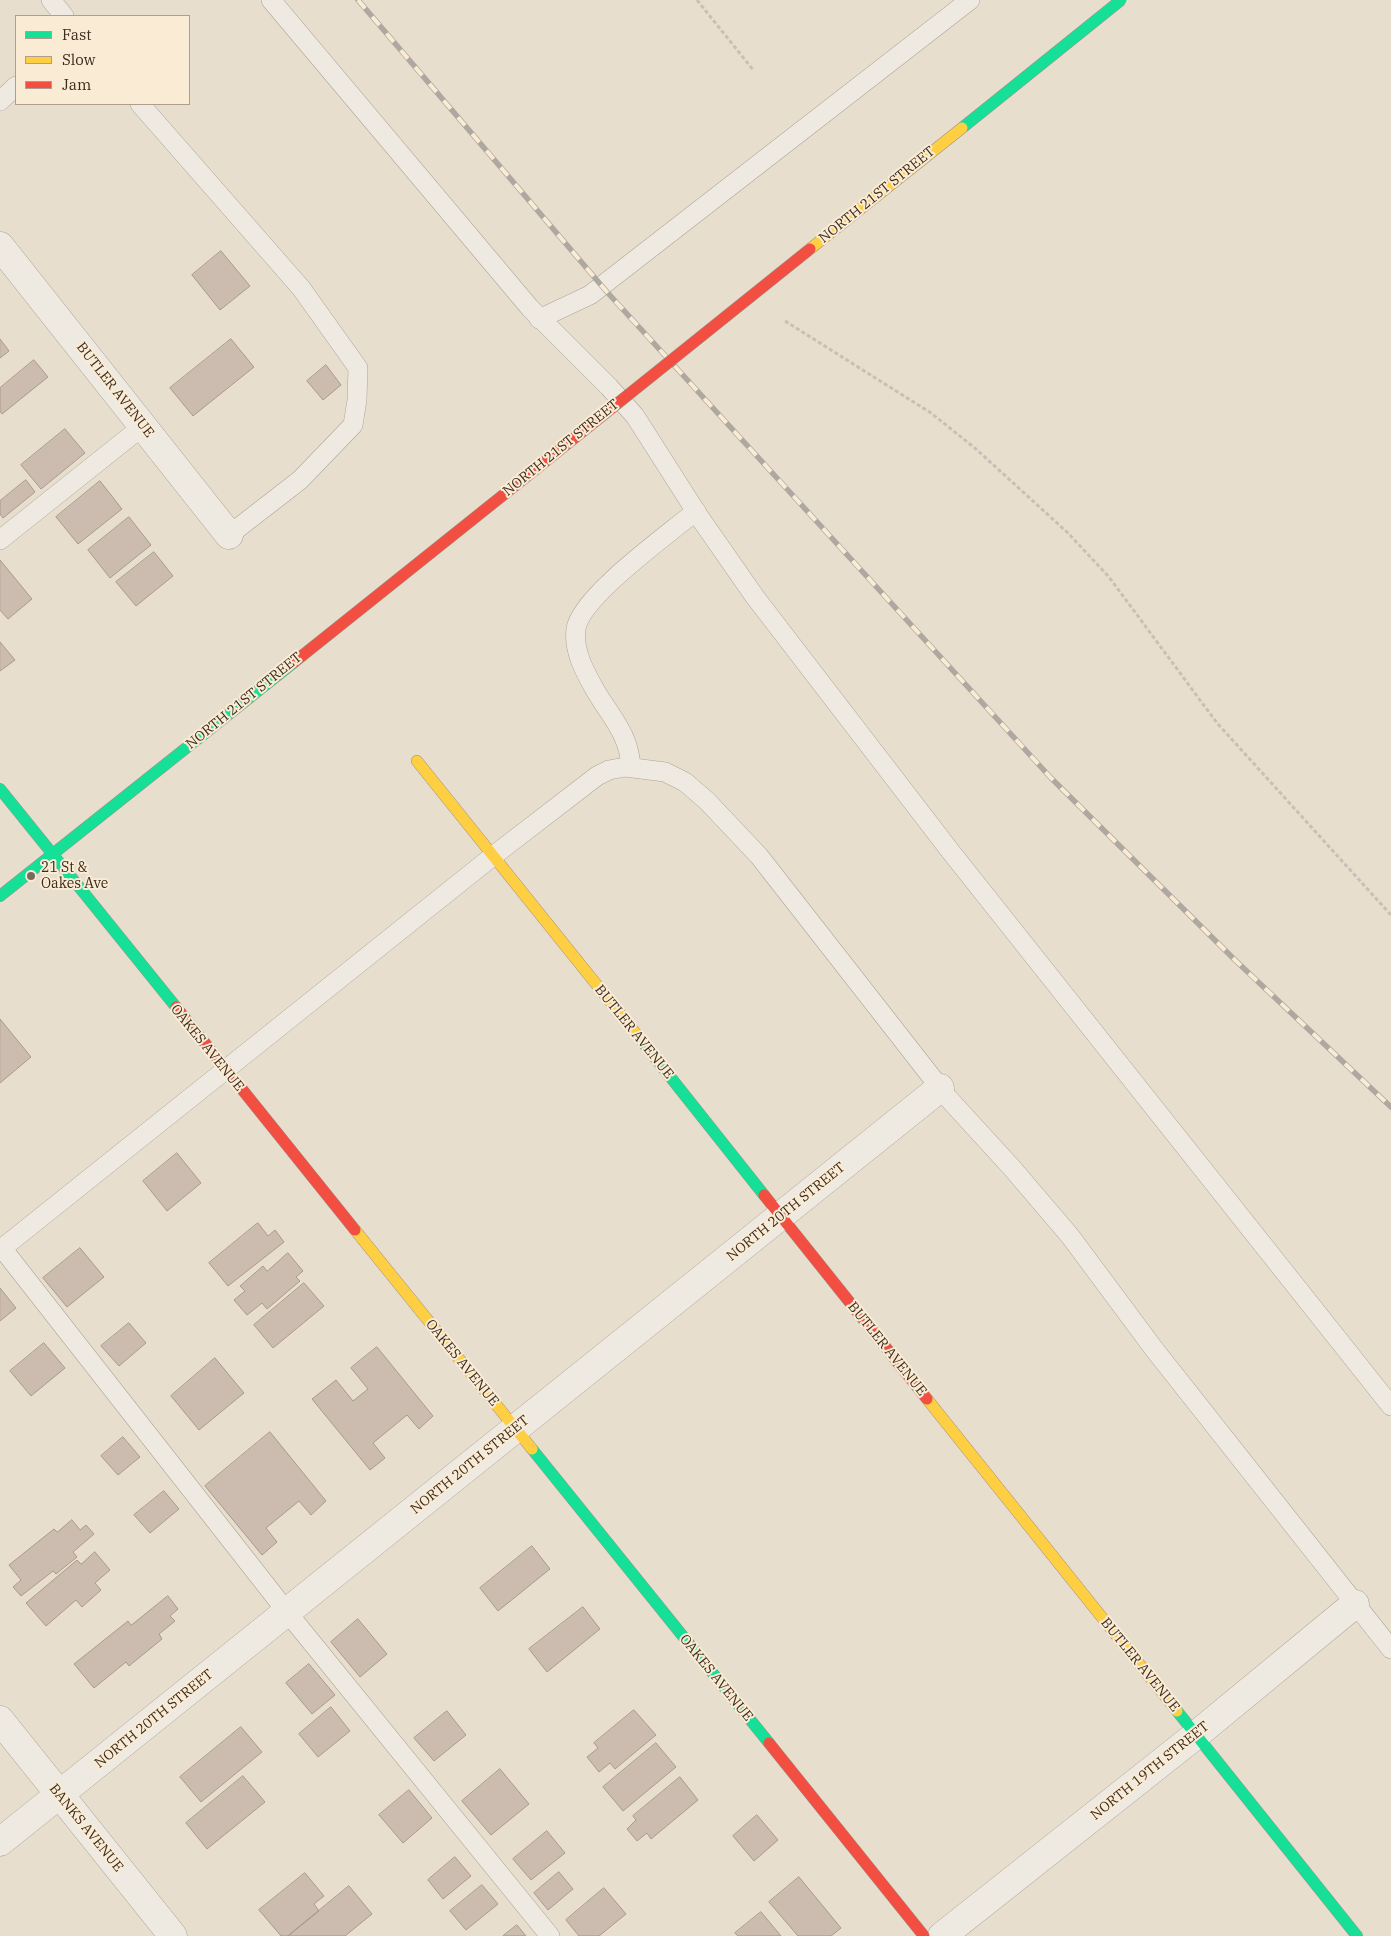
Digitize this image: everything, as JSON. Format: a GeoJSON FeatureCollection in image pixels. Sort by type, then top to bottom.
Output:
{"type":"FeatureCollection","features":[{"type":"Feature","properties":{"kind":"street","name":"NORTH 21ST STREET"},"geometry":{"type":"LineString","coordinates":[[0,896],[1122,0]]}},
{"type":"Feature","properties":{"kind":"street","name":"BUTLER AVENUE"},"geometry":{"type":"LineString","coordinates":[[0,246],[229,535]]}},
{"type":"Feature","properties":{"kind":"street","name":"BUTLER AVENUE"},"geometry":{"type":"LineString","coordinates":[[417,761],[1357,1936]]}},
{"type":"Feature","properties":{"kind":"street","name":"OAKES AVENUE"},"geometry":{"type":"LineString","coordinates":[[0,788],[224,1070],[924,1936]]}},
{"type":"Feature","properties":{"kind":"street","name":"NORTH 20TH STREET"},"geometry":{"type":"LineString","coordinates":[[0,1842],[940,1088]]}},
{"type":"Feature","properties":{"kind":"street","name":"NORTH 19TH STREET"},"geometry":{"type":"LineString","coordinates":[[942,1936],[1196,1735],[1355,1604]]}},
{"type":"Feature","properties":{"kind":"street","name":"BANKS AVENUE"},"geometry":{"type":"LineString","coordinates":[[0,1720],[173,1936]]}},
{"type":"Feature","properties":{"kind":"lane"},"geometry":{"type":"LineString","coordinates":[[51,0],[63,15]]}},
{"type":"Feature","properties":{"kind":"lane"},"geometry":{"type":"LineString","coordinates":[[271,0],[539,319],[609,386],[635,416],[696,511],[755,597],[951,852],[1391,1406]]}},
{"type":"Feature","properties":{"kind":"lane"},"geometry":{"type":"LineString","coordinates":[[539,319],[590,296],[970,0]]}},
{"type":"Feature","properties":{"kind":"lane"},"geometry":{"type":"LineString","coordinates":[[0,100],[15,87]]}},
{"type":"Feature","properties":{"kind":"lane"},"geometry":{"type":"LineString","coordinates":[[141,105],[301,288],[358,368],[357,400],[353,425],[300,480],[229,535]]}},
{"type":"Feature","properties":{"kind":"lane"},"geometry":{"type":"LineString","coordinates":[[0,540],[143,426]]}},
{"type":"Feature","properties":{"kind":"lane"},"geometry":{"type":"LineString","coordinates":[[631,767],[628,743],[583,667],[578,653],[576,630],[583,612],[598,595],[696,511]]}},
{"type":"Feature","properties":{"kind":"lane"},"geometry":{"type":"LineString","coordinates":[[550,1936],[287,1612],[1,1249],[493,856],[598,776],[609,770],[631,767],[665,772],[685,782],[707,801],[759,856],[940,1088],[1070,1236],[1154,1349],[1391,1649]]}},
{"type":"Feature","properties":{"kind":"path"},"geometry":{"type":"LineString","coordinates":[[697,0],[754,71]]}},
{"type":"Feature","properties":{"kind":"path"},"geometry":{"type":"LineString","coordinates":[[785,321],[931,413],[976,449],[1068,533],[1109,577],[1217,723],[1391,915]]}},
{"type":"Feature","properties":{"kind":"building"},"geometry":{"type":"Polygon","coordinates":[[[221,251],[250,286],[220,310],[192,275],[221,251]]]}},
{"type":"Feature","properties":{"kind":"building"},"geometry":{"type":"Polygon","coordinates":[[[0,339],[9,351],[0,358],[0,339]]]}},
{"type":"Feature","properties":{"kind":"building"},"geometry":{"type":"Polygon","coordinates":[[[231,339],[254,367],[193,416],[170,388],[231,339]]]}},
{"type":"Feature","properties":{"kind":"building"},"geometry":{"type":"Polygon","coordinates":[[[34,360],[48,377],[2,414],[0,411],[0,388],[34,360]]]}},
{"type":"Feature","properties":{"kind":"building"},"geometry":{"type":"Polygon","coordinates":[[[326,365],[341,385],[323,400],[307,381],[326,365]]]}},
{"type":"Feature","properties":{"kind":"building"},"geometry":{"type":"Polygon","coordinates":[[[65,429],[85,453],[41,489],[21,465],[65,429]]]}},
{"type":"Feature","properties":{"kind":"building"},"geometry":{"type":"Polygon","coordinates":[[[26,480],[35,492],[3,518],[0,514],[0,501],[26,480]]]}},
{"type":"Feature","properties":{"kind":"building"},"geometry":{"type":"Polygon","coordinates":[[[100,481],[122,509],[78,544],[56,517],[100,481]]]}},
{"type":"Feature","properties":{"kind":"building"},"geometry":{"type":"Polygon","coordinates":[[[129,517],[151,545],[110,578],[88,550],[129,517]]]}},
{"type":"Feature","properties":{"kind":"building"},"geometry":{"type":"Polygon","coordinates":[[[154,552],[173,576],[136,606],[116,582],[154,552]]]}},
{"type":"Feature","properties":{"kind":"building"},"geometry":{"type":"Polygon","coordinates":[[[0,560],[32,599],[8,619],[0,610],[0,560]]]}},
{"type":"Feature","properties":{"kind":"building"},"geometry":{"type":"Polygon","coordinates":[[[0,642],[15,660],[0,671],[0,642]]]}},
{"type":"Feature","properties":{"kind":"building"},"geometry":{"type":"Polygon","coordinates":[[[0,1019],[31,1057],[0,1083],[0,1019]]]}},
{"type":"Feature","properties":{"kind":"building"},"geometry":{"type":"Polygon","coordinates":[[[177,1153],[201,1183],[167,1211],[143,1181],[177,1153]]]}},
{"type":"Feature","properties":{"kind":"building"},"geometry":{"type":"Polygon","coordinates":[[[258,1223],[268,1236],[275,1230],[284,1242],[228,1286],[209,1263],[258,1223]]]}},
{"type":"Feature","properties":{"kind":"building"},"geometry":{"type":"Polygon","coordinates":[[[80,1248],[104,1277],[67,1307],[43,1278],[80,1248]]]}},
{"type":"Feature","properties":{"kind":"building"},"geometry":{"type":"Polygon","coordinates":[[[288,1253],[303,1271],[296,1277],[300,1281],[267,1309],[262,1303],[247,1315],[234,1300],[245,1291],[240,1286],[263,1266],[267,1271],[288,1253]]]}},
{"type":"Feature","properties":{"kind":"building"},"geometry":{"type":"Polygon","coordinates":[[[304,1283],[324,1306],[273,1348],[254,1325],[304,1283]]]}},
{"type":"Feature","properties":{"kind":"building"},"geometry":{"type":"Polygon","coordinates":[[[0,1288],[16,1308],[0,1321],[0,1288]]]}},
{"type":"Feature","properties":{"kind":"building"},"geometry":{"type":"Polygon","coordinates":[[[129,1323],[146,1343],[119,1366],[101,1346],[129,1323]]]}},
{"type":"Feature","properties":{"kind":"building"},"geometry":{"type":"Polygon","coordinates":[[[44,1343],[65,1368],[31,1396],[10,1371],[44,1343]]]}},
{"type":"Feature","properties":{"kind":"building"},"geometry":{"type":"Polygon","coordinates":[[[377,1347],[433,1416],[419,1429],[407,1415],[373,1443],[385,1458],[370,1470],[312,1399],[336,1380],[353,1401],[368,1389],[351,1368],[377,1347]]]}},
{"type":"Feature","properties":{"kind":"building"},"geometry":{"type":"Polygon","coordinates":[[[215,1358],[244,1393],[199,1430],[171,1396],[215,1358]]]}},
{"type":"Feature","properties":{"kind":"building"},"geometry":{"type":"Polygon","coordinates":[[[270,1432],[326,1501],[311,1515],[299,1501],[266,1528],[277,1542],[262,1555],[205,1486],[270,1432]]]}},
{"type":"Feature","properties":{"kind":"building"},"geometry":{"type":"Polygon","coordinates":[[[123,1437],[140,1457],[118,1475],[101,1456],[123,1437]]]}},
{"type":"Feature","properties":{"kind":"building"},"geometry":{"type":"Polygon","coordinates":[[[164,1491],[179,1509],[150,1533],[134,1515],[164,1491]]]}},
{"type":"Feature","properties":{"kind":"building"},"geometry":{"type":"Polygon","coordinates":[[[72,1520],[80,1530],[86,1525],[94,1534],[73,1552],[77,1557],[56,1574],[53,1571],[21,1596],[13,1587],[21,1580],[9,1565],[54,1529],[57,1532],[72,1520]]]}},
{"type":"Feature","properties":{"kind":"building"},"geometry":{"type":"Polygon","coordinates":[[[532,1546],[550,1569],[498,1611],[480,1588],[532,1546]]]}},
{"type":"Feature","properties":{"kind":"building"},"geometry":{"type":"Polygon","coordinates":[[[95,1552],[110,1570],[95,1583],[101,1590],[82,1607],[76,1600],[46,1626],[26,1603],[77,1560],[81,1564],[95,1552]]]}},
{"type":"Feature","properties":{"kind":"building"},"geometry":{"type":"Polygon","coordinates":[[[168,1596],[178,1609],[170,1616],[175,1621],[159,1634],[162,1639],[129,1666],[126,1662],[94,1688],[74,1664],[128,1621],[131,1625],[168,1596]]]}},
{"type":"Feature","properties":{"kind":"building"},"geometry":{"type":"Polygon","coordinates":[[[583,1607],[600,1629],[547,1672],[529,1649],[583,1607]]]}},
{"type":"Feature","properties":{"kind":"building"},"geometry":{"type":"Polygon","coordinates":[[[358,1619],[387,1654],[360,1677],[331,1642],[358,1619]]]}},
{"type":"Feature","properties":{"kind":"building"},"geometry":{"type":"Polygon","coordinates":[[[309,1664],[335,1695],[312,1714],[286,1683],[309,1664]]]}},
{"type":"Feature","properties":{"kind":"building"},"geometry":{"type":"Polygon","coordinates":[[[331,1707],[350,1731],[318,1757],[299,1734],[331,1707]]]}},
{"type":"Feature","properties":{"kind":"building"},"geometry":{"type":"Polygon","coordinates":[[[634,1710],[656,1735],[615,1769],[610,1763],[599,1772],[587,1757],[598,1748],[594,1743],[634,1710]]]}},
{"type":"Feature","properties":{"kind":"building"},"geometry":{"type":"Polygon","coordinates":[[[447,1711],[466,1735],[434,1761],[414,1738],[447,1711]]]}},
{"type":"Feature","properties":{"kind":"building"},"geometry":{"type":"Polygon","coordinates":[[[241,1727],[262,1752],[201,1802],[180,1777],[241,1727]]]}},
{"type":"Feature","properties":{"kind":"building"},"geometry":{"type":"Polygon","coordinates":[[[656,1743],[676,1767],[623,1811],[603,1787],[656,1743]]]}},
{"type":"Feature","properties":{"kind":"building"},"geometry":{"type":"Polygon","coordinates":[[[500,1769],[529,1804],[491,1835],[462,1801],[500,1769]]]}},
{"type":"Feature","properties":{"kind":"building"},"geometry":{"type":"Polygon","coordinates":[[[243,1776],[265,1802],[207,1849],[186,1823],[243,1776]]]}},
{"type":"Feature","properties":{"kind":"building"},"geometry":{"type":"Polygon","coordinates":[[[680,1777],[698,1800],[651,1839],[647,1833],[637,1841],[627,1829],[636,1820],[633,1816],[680,1777]]]}},
{"type":"Feature","properties":{"kind":"building"},"geometry":{"type":"Polygon","coordinates":[[[409,1790],[432,1818],[403,1843],[379,1815],[409,1790]]]}},
{"type":"Feature","properties":{"kind":"building"},"geometry":{"type":"Polygon","coordinates":[[[757,1815],[778,1840],[754,1861],[733,1836],[757,1815]]]}},
{"type":"Feature","properties":{"kind":"building"},"geometry":{"type":"Polygon","coordinates":[[[547,1831],[565,1853],[531,1880],[513,1859],[547,1831]]]}},
{"type":"Feature","properties":{"kind":"building"},"geometry":{"type":"Polygon","coordinates":[[[455,1857],[471,1876],[443,1899],[428,1880],[455,1857]]]}},
{"type":"Feature","properties":{"kind":"building"},"geometry":{"type":"Polygon","coordinates":[[[559,1872],[573,1889],[548,1910],[534,1893],[559,1872]]]}},
{"type":"Feature","properties":{"kind":"building"},"geometry":{"type":"Polygon","coordinates":[[[305,1873],[324,1896],[314,1904],[319,1911],[288,1936],[281,1936],[259,1910],[305,1873]]]}},
{"type":"Feature","properties":{"kind":"building"},"geometry":{"type":"Polygon","coordinates":[[[799,1877],[841,1928],[831,1936],[798,1936],[769,1902],[799,1877]]]}},
{"type":"Feature","properties":{"kind":"building"},"geometry":{"type":"Polygon","coordinates":[[[482,1885],[498,1904],[466,1930],[450,1911],[482,1885]]]}},
{"type":"Feature","properties":{"kind":"building"},"geometry":{"type":"Polygon","coordinates":[[[349,1886],[372,1914],[345,1936],[288,1936],[349,1886]]]}},
{"type":"Feature","properties":{"kind":"building"},"geometry":{"type":"Polygon","coordinates":[[[604,1888],[626,1914],[599,1936],[579,1936],[566,1920],[604,1888]]]}},
{"type":"Feature","properties":{"kind":"building"},"geometry":{"type":"Polygon","coordinates":[[[761,1912],[781,1936],[738,1936],[735,1933],[761,1912]]]}},
{"type":"Feature","properties":{"kind":"building"},"geometry":{"type":"Polygon","coordinates":[[[517,1925],[526,1936],[503,1936],[517,1925]]]}},
{"type":"Feature","properties":{"kind":"railway"},"geometry":{"type":"LineString","coordinates":[[358,0],[607,292],[1051,778],[1236,961],[1391,1107]]}},
{"type":"Feature","properties":{"kind":"traffic: fast"},"geometry":{"type":"LineString","coordinates":[[962,128],[1121,0]]}},
{"type":"Feature","properties":{"kind":"traffic: fast"},"geometry":{"type":"LineString","coordinates":[[0,896],[293,663]]}},
{"type":"Feature","properties":{"kind":"traffic: fast"},"geometry":{"type":"LineString","coordinates":[[0,789],[176,1007]]}},
{"type":"Feature","properties":{"kind":"traffic: fast"},"geometry":{"type":"LineString","coordinates":[[637,1035],[764,1195]]}},
{"type":"Feature","properties":{"kind":"traffic: fast"},"geometry":{"type":"LineString","coordinates":[[532,1449],[769,1743]]}},
{"type":"Feature","properties":{"kind":"traffic: fast"},"geometry":{"type":"LineString","coordinates":[[1177,1711],[1357,1936]]}},
{"type":"Feature","properties":{"kind":"traffic: slow"},"geometry":{"type":"LineString","coordinates":[[810,249],[962,128]]}},
{"type":"Feature","properties":{"kind":"traffic: slow"},"geometry":{"type":"LineString","coordinates":[[417,761],[637,1035]]}},
{"type":"Feature","properties":{"kind":"traffic: slow"},"geometry":{"type":"LineString","coordinates":[[355,1230],[532,1449]]}},
{"type":"Feature","properties":{"kind":"traffic: slow"},"geometry":{"type":"LineString","coordinates":[[927,1399],[1177,1711]]}},
{"type":"Feature","properties":{"kind":"traffic: jam"},"geometry":{"type":"LineString","coordinates":[[522,480],[810,249]]}},
{"type":"Feature","properties":{"kind":"traffic: jam"},"geometry":{"type":"LineString","coordinates":[[293,663],[522,480]]}},
{"type":"Feature","properties":{"kind":"traffic: jam"},"geometry":{"type":"LineString","coordinates":[[176,1007],[355,1230]]}},
{"type":"Feature","properties":{"kind":"traffic: jam"},"geometry":{"type":"LineString","coordinates":[[764,1195],[927,1399]]}},
{"type":"Feature","properties":{"kind":"traffic: jam"},"geometry":{"type":"LineString","coordinates":[[769,1743],[924,1936]]}},
{"type":"Feature","properties":{"kind":"place","name":"21 St & Oakes Ave"},"geometry":{"type":"Point","coordinates":[31,876]}}]}
